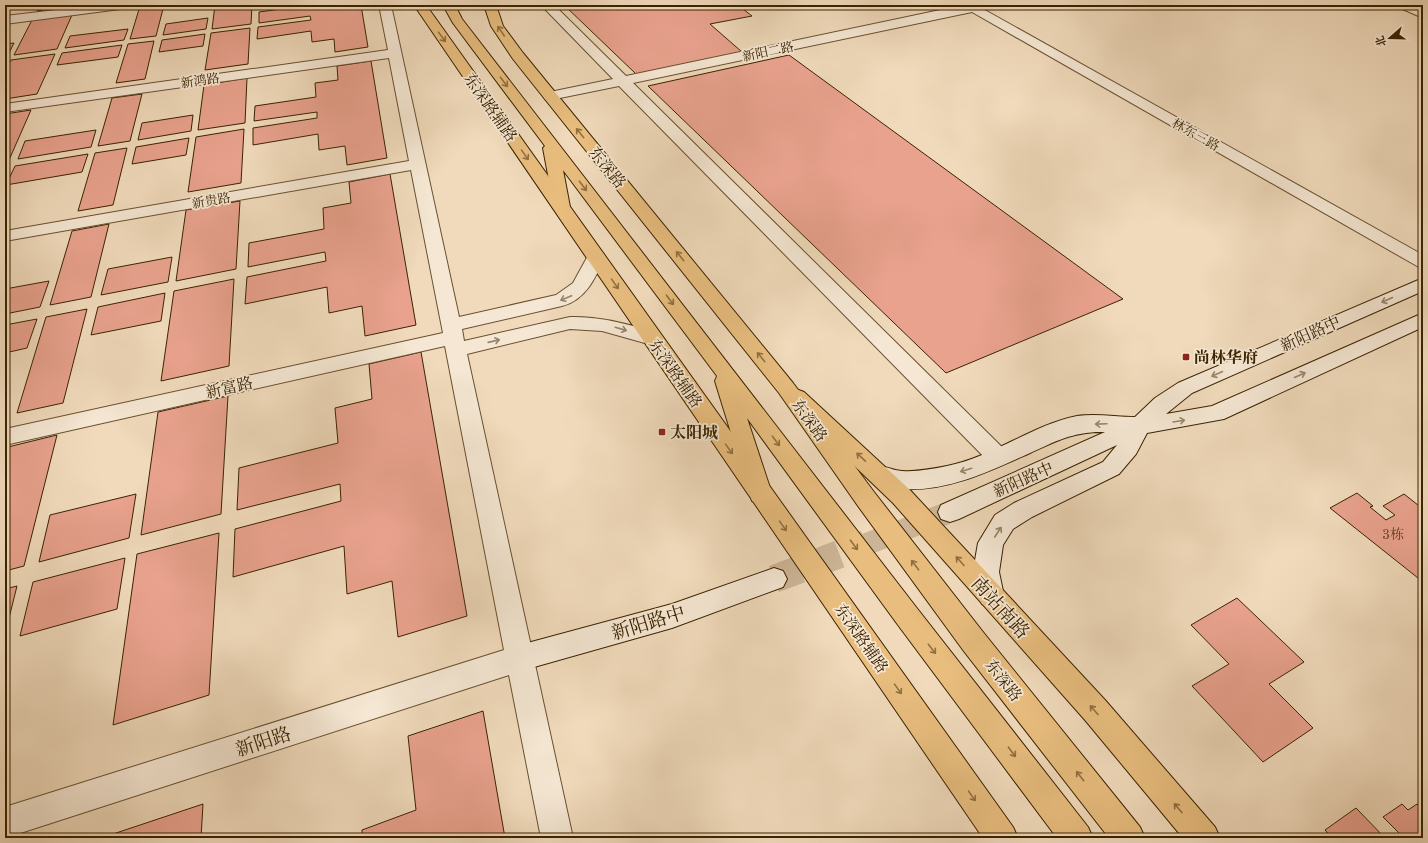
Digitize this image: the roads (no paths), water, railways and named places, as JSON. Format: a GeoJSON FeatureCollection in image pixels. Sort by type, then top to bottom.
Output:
{"type":"FeatureCollection","features":[{"type":"Feature","properties":{"kind":"main road","name":"东深路辅路"},"geometry":{"type":"LineString","coordinates":[[420,5],[562,207],[760,494],[1002,838]]}},
{"type":"Feature","properties":{"kind":"main road","name":"东深路"},"geometry":{"type":"LineString","coordinates":[[449,5],[457,20],[720,365],[907,616],[1074,834]]}},
{"type":"Feature","properties":{"kind":"main road","name":"东深路"},"geometry":{"type":"LineString","coordinates":[[490,5],[497,26],[550,96],[786,388],[928,582],[1129,838]]}},
{"type":"Feature","properties":{"kind":"main road"},"geometry":{"type":"LineString","coordinates":[[550,142],[562,207]]}},
{"type":"Feature","properties":{"kind":"main road"},"geometry":{"type":"LineString","coordinates":[[720,365],[760,494]]}},
{"type":"Feature","properties":{"kind":"main road","name":"南站南路"},"geometry":{"type":"LineString","coordinates":[[786,388],[901,496],[1095,710],[1204,838]]}},
{"type":"Feature","properties":{"kind":"street"},"geometry":{"type":"LineString","coordinates":[[5,20],[128,5]]}},
{"type":"Feature","properties":{"kind":"street"},"geometry":{"type":"LineString","coordinates":[[385,5],[557,838]]}},
{"type":"Feature","properties":{"kind":"street"},"geometry":{"type":"LineString","coordinates":[[547,5],[998,457]]}},
{"type":"Feature","properties":{"kind":"street"},"geometry":{"type":"LineString","coordinates":[[1402,5],[1423,14]]}},
{"type":"Feature","properties":{"kind":"street","name":"新阳二路"},"geometry":{"type":"LineString","coordinates":[[550,96],[623,82],[977,6]]}},
{"type":"Feature","properties":{"kind":"street","name":"林东三路"},"geometry":{"type":"LineString","coordinates":[[977,6],[998,23],[1423,262]]}},
{"type":"Feature","properties":{"kind":"street","name":"新鸿路"},"geometry":{"type":"LineString","coordinates":[[5,108],[395,53]]}},
{"type":"Feature","properties":{"kind":"street","name":"新贵路"},"geometry":{"type":"LineString","coordinates":[[5,236],[418,164]]}},
{"type":"Feature","properties":{"kind":"street"},"geometry":{"type":"LineString","coordinates":[[454,337],[573,295],[583,284],[596,256]]}},
{"type":"Feature","properties":{"kind":"street","name":"新阳路中"},"geometry":{"type":"LineString","coordinates":[[950,512],[1140,425],[1163,404],[1185,388],[1423,284]]}},
{"type":"Feature","properties":{"kind":"street","name":"新阳路中"},"geometry":{"type":"LineString","coordinates":[[1140,425],[1180,421],[1216,413],[1423,319]]}},
{"type":"Feature","properties":{"kind":"street"},"geometry":{"type":"LineString","coordinates":[[454,337],[589,322],[609,325],[652,338]]}},
{"type":"Feature","properties":{"kind":"street","name":"新富路"},"geometry":{"type":"LineString","coordinates":[[5,437],[454,337]]}},
{"type":"Feature","properties":{"kind":"street"},"geometry":{"type":"LineString","coordinates":[[878,474],[889,479],[917,481],[948,475],[978,466],[1070,426],[1101,423],[1140,425],[1128,448],[1111,468],[1023,510],[1004,522],[991,544],[986,572],[991,596]]}},
{"type":"Feature","properties":{"kind":"street","name":"新阳路中"},"geometry":{"type":"LineString","coordinates":[[520,658],[672,616],[774,579]]}},
{"type":"Feature","properties":{"kind":"street","name":"新阳路"},"geometry":{"type":"LineString","coordinates":[[5,823],[520,658]]}},
{"type":"Feature","properties":{"kind":"tunnel"},"geometry":{"type":"LineString","coordinates":[[864,545],[950,512]]}},
{"type":"Feature","properties":{"kind":"tunnel"},"geometry":{"type":"LineString","coordinates":[[774,579],[866,544]]}},
{"type":"Feature","properties":{"kind":"place","name":"尚林华府"},"geometry":{"type":"Point","coordinates":[1186,357]}},
{"type":"Feature","properties":{"kind":"place","name":"太阳城"},"geometry":{"type":"Point","coordinates":[662,432]}}]}
